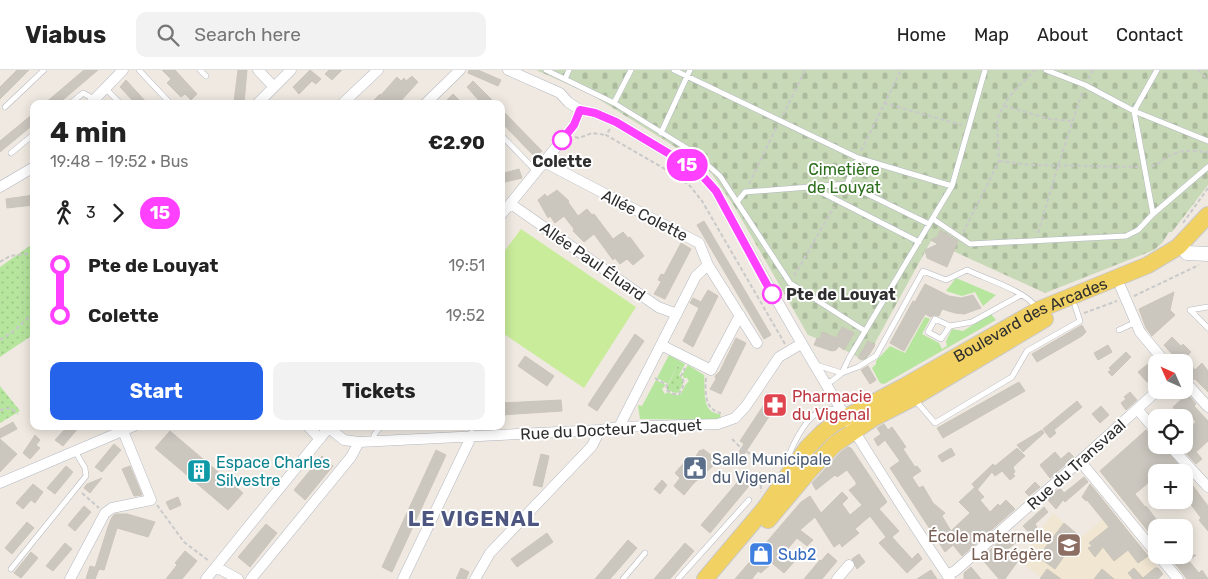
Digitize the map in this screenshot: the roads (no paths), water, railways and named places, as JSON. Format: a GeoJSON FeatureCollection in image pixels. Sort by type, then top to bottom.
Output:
{"type":"FeatureCollection","features":[{"type":"Feature","properties":{"kind":"main road"},"geometry":{"type":"LineString","coordinates":[[1182,250],[1208,204]]}},
{"type":"Feature","properties":{"kind":"main road","name":"Boulevard des Arcades"},"geometry":{"type":"LineString","coordinates":[[848,419],[1038,310],[1182,250],[1208,215]]}},
{"type":"Feature","properties":{"kind":"main road","name":"Boulevard des Arcades"},"geometry":{"type":"LineString","coordinates":[[848,419],[913,398],[1044,319],[1121,288],[1152,273],[1208,231]]}},
{"type":"Feature","properties":{"kind":"main road"},"geometry":{"type":"LineString","coordinates":[[705,579],[765,508],[807,448],[835,423],[848,419]]}},
{"type":"Feature","properties":{"kind":"main road"},"geometry":{"type":"LineString","coordinates":[[717,579],[831,448],[848,419]]}},
{"type":"Feature","properties":{"kind":"street"},"geometry":{"type":"LineString","coordinates":[[93,100],[123,70]]}},
{"type":"Feature","properties":{"kind":"street"},"geometry":{"type":"LineString","coordinates":[[258,70],[274,87]]}},
{"type":"Feature","properties":{"kind":"street"},"geometry":{"type":"LineString","coordinates":[[261,100],[291,70]]}},
{"type":"Feature","properties":{"kind":"street"},"geometry":{"type":"LineString","coordinates":[[346,100],[378,70]]}},
{"type":"Feature","properties":{"kind":"street"},"geometry":{"type":"LineString","coordinates":[[429,100],[460,70]]}},
{"type":"Feature","properties":{"kind":"street"},"geometry":{"type":"LineString","coordinates":[[508,70],[560,93],[568,102],[580,110],[595,113],[616,122],[698,171],[716,191],[772,294],[813,364],[948,577]]}},
{"type":"Feature","properties":{"kind":"street"},"geometry":{"type":"LineString","coordinates":[[505,211],[574,125],[580,110]]}},
{"type":"Feature","properties":{"kind":"street","name":"Allée Colette"},"geometry":{"type":"LineString","coordinates":[[544,162],[699,243],[708,265],[758,343]]}},
{"type":"Feature","properties":{"kind":"street"},"geometry":{"type":"LineString","coordinates":[[0,188],[30,169]]}},
{"type":"Feature","properties":{"kind":"street","name":"Allée Paul Éluard"},"geometry":{"type":"LineString","coordinates":[[511,204],[658,307],[677,314]]}},
{"type":"Feature","properties":{"kind":"street"},"geometry":{"type":"LineString","coordinates":[[1182,250],[1208,254]]}},
{"type":"Feature","properties":{"kind":"street"},"geometry":{"type":"LineString","coordinates":[[619,427],[696,276],[708,265]]}},
{"type":"Feature","properties":{"kind":"street"},"geometry":{"type":"LineString","coordinates":[[1121,288],[1140,332],[1158,354]]}},
{"type":"Feature","properties":{"kind":"street"},"geometry":{"type":"LineString","coordinates":[[661,346],[711,370],[740,315]]}},
{"type":"Feature","properties":{"kind":"street","name":"Rue du Docteur Jacquet"},"geometry":{"type":"LineString","coordinates":[[333,430],[344,440],[359,442],[600,430],[619,427],[718,424],[735,418],[746,406],[778,358],[801,344]]}},
{"type":"Feature","properties":{"kind":"street"},"geometry":{"type":"LineString","coordinates":[[1193,390],[1208,407]]}},
{"type":"Feature","properties":{"kind":"street","name":"Rue du Transvaal"},"geometry":{"type":"LineString","coordinates":[[948,577],[1148,399]]}},
{"type":"Feature","properties":{"kind":"street"},"geometry":{"type":"LineString","coordinates":[[1137,409],[1148,422]]}},
{"type":"Feature","properties":{"kind":"street"},"geometry":{"type":"LineString","coordinates":[[0,483],[123,430]]}},
{"type":"Feature","properties":{"kind":"street"},"geometry":{"type":"LineString","coordinates":[[312,430],[320,439]]}},
{"type":"Feature","properties":{"kind":"street"},"geometry":{"type":"LineString","coordinates":[[206,579],[213,565],[328,430]]}},
{"type":"Feature","properties":{"kind":"street"},"geometry":{"type":"LineString","coordinates":[[475,579],[490,553],[592,446],[600,430]]}},
{"type":"Feature","properties":{"kind":"street"},"geometry":{"type":"LineString","coordinates":[[70,579],[105,513],[112,508],[152,500],[118,432]]}},
{"type":"Feature","properties":{"kind":"street"},"geometry":{"type":"LineString","coordinates":[[403,579],[472,435]]}},
{"type":"Feature","properties":{"kind":"street"},"geometry":{"type":"LineString","coordinates":[[251,579],[351,457],[359,442]]}},
{"type":"Feature","properties":{"kind":"street"},"geometry":{"type":"LineString","coordinates":[[1177,454],[1208,487]]}},
{"type":"Feature","properties":{"kind":"street"},"geometry":{"type":"LineString","coordinates":[[1080,461],[1148,543]]}},
{"type":"Feature","properties":{"kind":"street"},"geometry":{"type":"LineString","coordinates":[[1165,564],[1178,579]]}},
{"type":"Feature","properties":{"kind":"street"},"geometry":{"type":"LineString","coordinates":[[213,565],[238,579]]}},
{"type":"Feature","properties":{"kind":"street"},"geometry":{"type":"LineString","coordinates":[[837,579],[849,565]]}},
{"type":"Feature","properties":{"kind":"lane"},"geometry":{"type":"LineString","coordinates":[[5,107],[44,70]]}},
{"type":"Feature","properties":{"kind":"lane"},"geometry":{"type":"LineString","coordinates":[[139,70],[167,100]]}},
{"type":"Feature","properties":{"kind":"lane"},"geometry":{"type":"LineString","coordinates":[[200,70],[206,76]]}},
{"type":"Feature","properties":{"kind":"lane"},"geometry":{"type":"LineString","coordinates":[[546,70],[614,103],[693,152],[720,176],[790,283],[865,331]]}},
{"type":"Feature","properties":{"kind":"lane"},"geometry":{"type":"LineString","coordinates":[[565,79],[569,70]]}},
{"type":"Feature","properties":{"kind":"lane"},"geometry":{"type":"LineString","coordinates":[[614,103],[630,70]]}},
{"type":"Feature","properties":{"kind":"lane"},"geometry":{"type":"LineString","coordinates":[[674,70],[858,158],[952,186]]}},
{"type":"Feature","properties":{"kind":"lane"},"geometry":{"type":"LineString","coordinates":[[661,133],[690,70]]}},
{"type":"Feature","properties":{"kind":"lane"},"geometry":{"type":"LineString","coordinates":[[842,373],[952,186],[985,70]]}},
{"type":"Feature","properties":{"kind":"lane"},"geometry":{"type":"LineString","coordinates":[[1046,70],[1085,85],[1134,111],[1208,141]]}},
{"type":"Feature","properties":{"kind":"lane"},"geometry":{"type":"LineString","coordinates":[[1153,214],[1134,111],[1157,70]]}},
{"type":"Feature","properties":{"kind":"lane"},"geometry":{"type":"LineString","coordinates":[[105,87],[117,100]]}},
{"type":"Feature","properties":{"kind":"lane"},"geometry":{"type":"LineString","coordinates":[[74,100],[82,93],[91,100]]}},
{"type":"Feature","properties":{"kind":"lane"},"geometry":{"type":"LineString","coordinates":[[11,153],[30,137]]}},
{"type":"Feature","properties":{"kind":"lane"},"geometry":{"type":"LineString","coordinates":[[505,139],[537,172]]}},
{"type":"Feature","properties":{"kind":"lane"},"geometry":{"type":"LineString","coordinates":[[847,184],[858,158]]}},
{"type":"Feature","properties":{"kind":"lane"},"geometry":{"type":"LineString","coordinates":[[933,219],[970,244],[1126,236],[1138,230],[1153,214],[1208,167]]}},
{"type":"Feature","properties":{"kind":"lane"},"geometry":{"type":"LineString","coordinates":[[737,202],[745,192],[847,184],[929,224]]}},
{"type":"Feature","properties":{"kind":"lane"},"geometry":{"type":"LineString","coordinates":[[812,187],[919,242]]}},
{"type":"Feature","properties":{"kind":"lane"},"geometry":{"type":"LineString","coordinates":[[825,383],[832,381],[842,373],[858,368],[876,356],[923,271],[946,280],[967,270],[1032,301],[1038,310]]}},
{"type":"Feature","properties":{"kind":"lane"},"geometry":{"type":"LineString","coordinates":[[950,326],[972,322],[1021,295]]}},
{"type":"Feature","properties":{"kind":"lane"},"geometry":{"type":"LineString","coordinates":[[913,398],[935,423],[1012,377],[1027,351],[1080,321],[1075,306]]}},
{"type":"Feature","properties":{"kind":"lane"},"geometry":{"type":"LineString","coordinates":[[1208,307],[1190,310],[1208,328]]}},
{"type":"Feature","properties":{"kind":"lane"},"geometry":{"type":"LineString","coordinates":[[1119,330],[1136,322]]}},
{"type":"Feature","properties":{"kind":"lane"},"geometry":{"type":"LineString","coordinates":[[813,364],[842,373]]}},
{"type":"Feature","properties":{"kind":"lane"},"geometry":{"type":"LineString","coordinates":[[375,440],[374,435],[378,430]]}},
{"type":"Feature","properties":{"kind":"lane"},"geometry":{"type":"LineString","coordinates":[[11,569],[86,476],[86,468],[75,451]]}},
{"type":"Feature","properties":{"kind":"lane"},"geometry":{"type":"LineString","coordinates":[[678,579],[749,500]]}},
{"type":"Feature","properties":{"kind":"lane"},"geometry":{"type":"LineString","coordinates":[[623,579],[645,553]]}},
{"type":"Feature","properties":{"kind":"place","name":"Colette"},"geometry":{"type":"Point","coordinates":[562,140]}},
{"type":"Feature","properties":{"kind":"place","name":"Pte de Louyat"},"geometry":{"type":"Point","coordinates":[772,294]}},
{"type":"Feature","properties":{"kind":"place","name":"Pharmacie du Vigenal"},"geometry":{"type":"Point","coordinates":[775,405]}},
{"type":"Feature","properties":{"kind":"place","name":"Salle Municipale du Vigenal"},"geometry":{"type":"Point","coordinates":[695,468]}},
{"type":"Feature","properties":{"kind":"place","name":"Espace Charles Silvestre"},"geometry":{"type":"Point","coordinates":[199,471]}},
{"type":"Feature","properties":{"kind":"place","name":"École maternelle La Brégère"},"geometry":{"type":"Point","coordinates":[1069,545]}},
{"type":"Feature","properties":{"kind":"place","name":"Sub2"},"geometry":{"type":"Point","coordinates":[761,554]}},
{"type":"Feature","properties":{"kind":"district","name":"LE VIGENAL"},"geometry":{"type":"Point","coordinates":[474,519]}},
{"type":"Feature","properties":{"kind":"park label","name":"Cimetière de Louyat"},"geometry":{"type":"Point","coordinates":[844,178]}}]}
